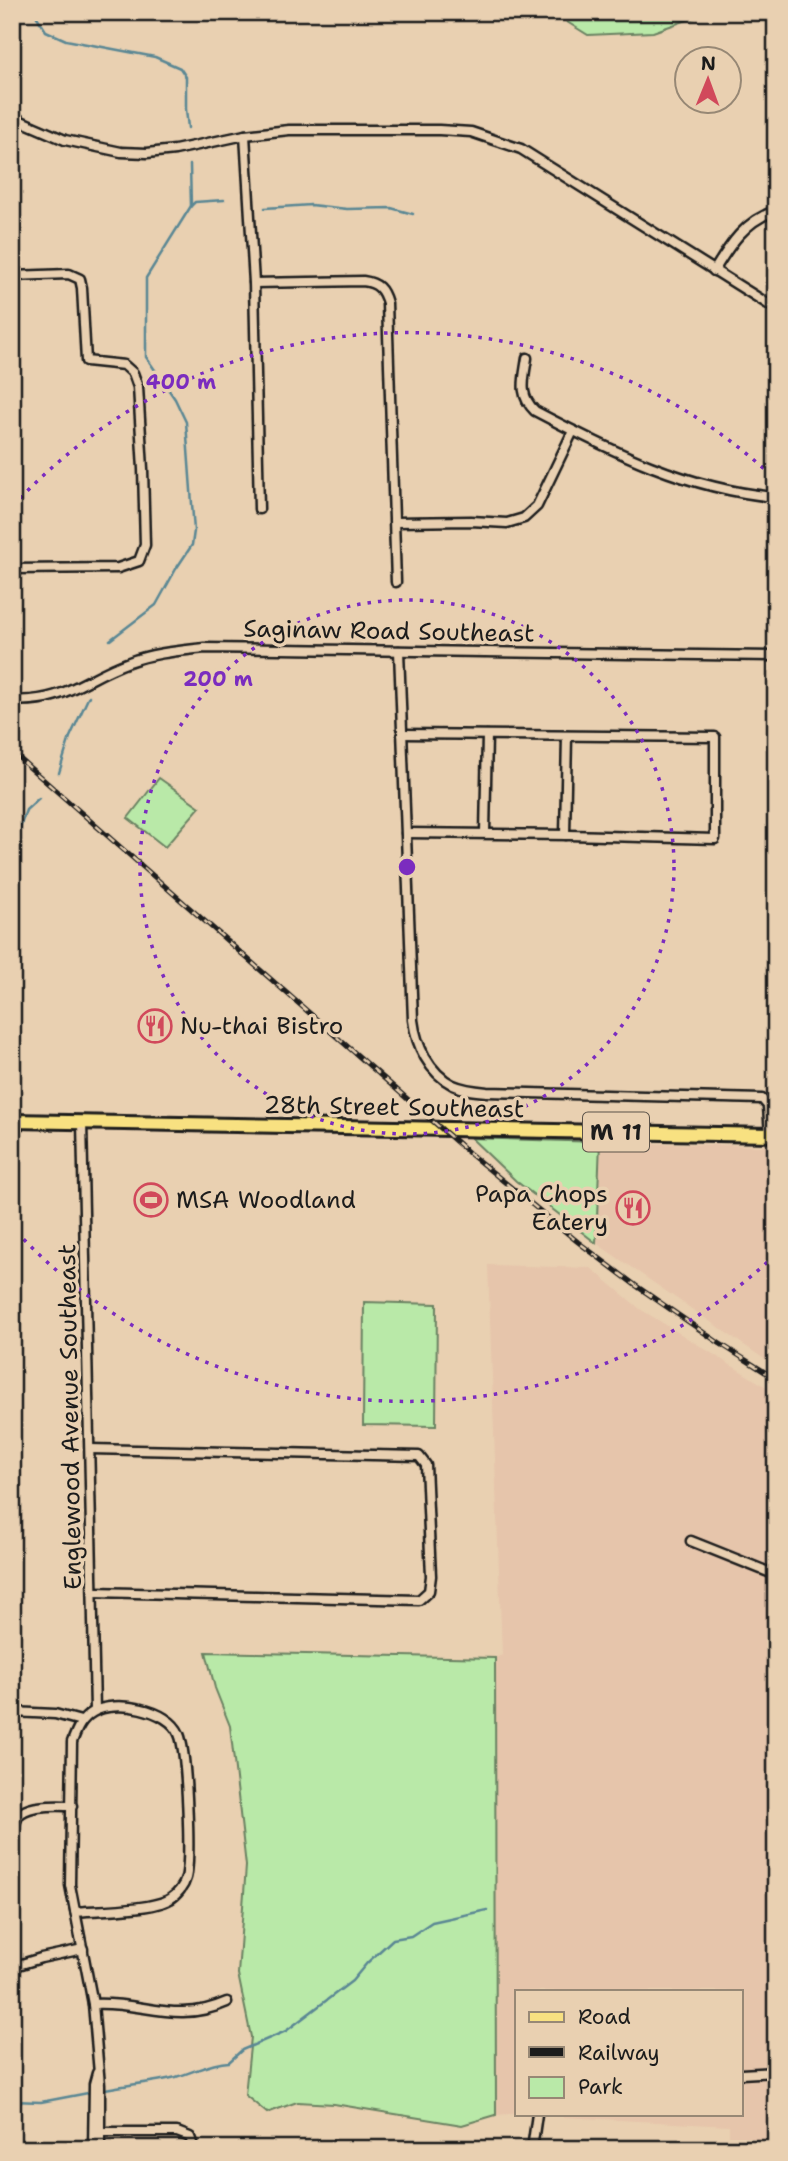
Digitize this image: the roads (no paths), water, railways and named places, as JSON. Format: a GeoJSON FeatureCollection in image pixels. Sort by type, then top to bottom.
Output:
{"type":"FeatureCollection","features":[{"type":"Feature","properties":{"kind":"main road","name":"28th Street Southeast"},"geometry":{"type":"LineString","coordinates":[[12,1121],[773,1135]]}},
{"type":"Feature","properties":{"kind":"street"},"geometry":{"type":"LineString","coordinates":[[12,114],[21,121],[65,140],[121,152],[175,150],[245,135],[289,130],[471,132],[521,149],[776,309]]}},
{"type":"Feature","properties":{"kind":"street"},"geometry":{"type":"LineString","coordinates":[[12,132],[21,121]]}},
{"type":"Feature","properties":{"kind":"street"},"geometry":{"type":"LineString","coordinates":[[245,135],[254,283],[259,509]]}},
{"type":"Feature","properties":{"kind":"street"},"geometry":{"type":"LineString","coordinates":[[714,271],[744,229],[776,211]]}},
{"type":"Feature","properties":{"kind":"street"},"geometry":{"type":"LineString","coordinates":[[12,276],[69,274],[79,279],[82,288],[86,361],[124,365],[133,373],[138,387],[141,419],[145,545],[138,561],[118,568],[12,569]]}},
{"type":"Feature","properties":{"kind":"street"},"geometry":{"type":"LineString","coordinates":[[254,283],[363,281],[373,282],[384,293],[387,303],[396,582]]}},
{"type":"Feature","properties":{"kind":"street"},"geometry":{"type":"LineString","coordinates":[[527,358],[524,393],[527,403],[535,411],[630,459],[683,478],[755,495],[776,497]]}},
{"type":"Feature","properties":{"kind":"street"},"geometry":{"type":"LineString","coordinates":[[394,522],[507,523],[524,518],[537,506],[573,431]]}},
{"type":"Feature","properties":{"kind":"street","name":"Saginaw Road Southeast"},"geometry":{"type":"LineString","coordinates":[[12,699],[48,699],[131,661],[171,651],[204,648],[776,656]]}},
{"type":"Feature","properties":{"kind":"street"},"geometry":{"type":"LineString","coordinates":[[399,651],[411,983],[415,1034],[426,1059],[441,1077],[463,1089],[486,1092],[762,1099],[768,1106],[773,1135]]}},
{"type":"Feature","properties":{"kind":"street"},"geometry":{"type":"LineString","coordinates":[[402,734],[715,737],[715,839],[406,833]]}},
{"type":"Feature","properties":{"kind":"street"},"geometry":{"type":"LineString","coordinates":[[485,833],[487,735]]}},
{"type":"Feature","properties":{"kind":"street"},"geometry":{"type":"LineString","coordinates":[[565,835],[567,736]]}},
{"type":"Feature","properties":{"kind":"street","name":"Englewood Avenue Southeast"},"geometry":{"type":"LineString","coordinates":[[82,1122],[95,1710]]}},
{"type":"Feature","properties":{"kind":"street"},"geometry":{"type":"LineString","coordinates":[[90,1448],[419,1457],[426,1465],[431,1576],[429,1591],[419,1600],[93,1592]]}},
{"type":"Feature","properties":{"kind":"street"},"geometry":{"type":"LineString","coordinates":[[691,1541],[776,1575]]}},
{"type":"Feature","properties":{"kind":"street"},"geometry":{"type":"LineString","coordinates":[[75,1912],[152,1905],[170,1900],[186,1878],[183,1751],[179,1732],[169,1721],[156,1714],[138,1708],[116,1706],[95,1710],[81,1721],[72,1742],[70,1885],[75,1912],[83,1949],[93,2004],[99,2066],[100,2149]]}},
{"type":"Feature","properties":{"kind":"street"},"geometry":{"type":"LineString","coordinates":[[12,1712],[55,1714],[81,1721]]}},
{"type":"Feature","properties":{"kind":"street"},"geometry":{"type":"LineString","coordinates":[[12,1834],[22,1812],[50,1806],[72,1806]]}},
{"type":"Feature","properties":{"kind":"street"},"geometry":{"type":"LineString","coordinates":[[12,1967],[83,1949]]}},
{"type":"Feature","properties":{"kind":"street"},"geometry":{"type":"LineString","coordinates":[[93,2004],[111,2003],[181,2013],[208,2010],[227,2002]]}},
{"type":"Feature","properties":{"kind":"street"},"geometry":{"type":"LineString","coordinates":[[93,2149],[94,2084],[99,2066]]}},
{"type":"Feature","properties":{"kind":"street"},"geometry":{"type":"LineString","coordinates":[[742,2074],[776,2072]]}},
{"type":"Feature","properties":{"kind":"street"},"geometry":{"type":"LineString","coordinates":[[532,2149],[537,2116]]}},
{"type":"Feature","properties":{"kind":"street"},"geometry":{"type":"LineString","coordinates":[[100,2132],[177,2132],[190,2137],[194,2149]]}},
{"type":"Feature","properties":{"kind":"waterway"},"geometry":{"type":"LineString","coordinates":[[34,12],[46,31],[66,40],[155,57],[180,68],[186,77],[188,128]]}},
{"type":"Feature","properties":{"kind":"waterway"},"geometry":{"type":"LineString","coordinates":[[110,640],[156,605],[192,545],[194,531],[186,422],[175,399],[146,357],[146,278],[191,206],[190,165]]}},
{"type":"Feature","properties":{"kind":"waterway"},"geometry":{"type":"LineString","coordinates":[[191,206],[195,202],[224,200]]}},
{"type":"Feature","properties":{"kind":"waterway"},"geometry":{"type":"LineString","coordinates":[[265,208],[311,205],[347,209],[391,208],[413,214]]}},
{"type":"Feature","properties":{"kind":"waterway"},"geometry":{"type":"LineString","coordinates":[[59,773],[70,737],[89,696]]}},
{"type":"Feature","properties":{"kind":"waterway"},"geometry":{"type":"LineString","coordinates":[[12,872],[18,833],[26,810],[39,798]]}},
{"type":"Feature","properties":{"kind":"waterway"},"geometry":{"type":"LineString","coordinates":[[105,2089],[167,2079],[229,2062],[242,2050],[286,2031],[352,1981],[393,1939],[411,1936],[432,1922],[487,1910]]}},
{"type":"Feature","properties":{"kind":"waterway"},"geometry":{"type":"LineString","coordinates":[[12,2101],[41,2102],[88,2093]]}},
{"type":"Feature","properties":{"kind":"railway"},"geometry":{"type":"LineString","coordinates":[[12,752],[469,1153],[635,1285],[776,1379]]}},
{"type":"Feature","properties":{"kind":"place","name":"Nu-thai Bistro"},"geometry":{"type":"Point","coordinates":[155,1026]}},
{"type":"Feature","properties":{"kind":"place","name":"MSA Woodland"},"geometry":{"type":"Point","coordinates":[151,1200]}},
{"type":"Feature","properties":{"kind":"place","name":"Papa Chops Eatery"},"geometry":{"type":"Point","coordinates":[633,1208]}}]}
